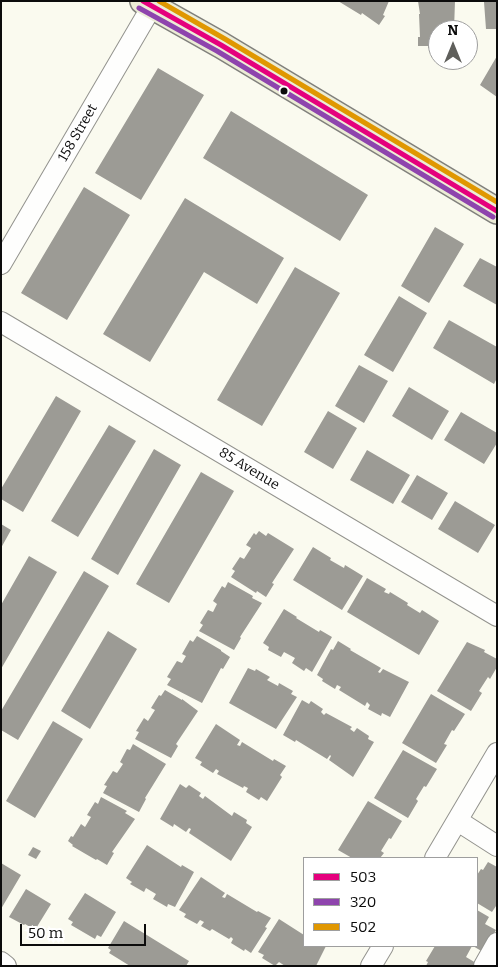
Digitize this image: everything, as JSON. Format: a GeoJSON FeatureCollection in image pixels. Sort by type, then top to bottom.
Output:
{"type":"FeatureCollection","features":[{"type":"Feature","properties":{"kind":"main road"},"geometry":{"type":"LineString","coordinates":[[150,3],[492,207]]}},
{"type":"Feature","properties":{"kind":"street","name":"158 Street"},"geometry":{"type":"LineString","coordinates":[[1,264],[150,3]]}},
{"type":"Feature","properties":{"kind":"street","name":"85 Avenue"},"geometry":{"type":"LineString","coordinates":[[1,322],[497,616]]}},
{"type":"Feature","properties":{"kind":"street"},"geometry":{"type":"LineString","coordinates":[[437,857],[497,753]]}},
{"type":"Feature","properties":{"kind":"street"},"geometry":{"type":"LineString","coordinates":[[458,821],[497,846]]}},
{"type":"Feature","properties":{"kind":"street"},"geometry":{"type":"LineString","coordinates":[[484,966],[497,944]]}},
{"type":"Feature","properties":{"kind":"street"},"geometry":{"type":"LineString","coordinates":[[372,965],[382,947]]}},
{"type":"Feature","properties":{"kind":"street"},"geometry":{"type":"LineString","coordinates":[[1,962],[6,966]]}},
{"type":"Feature","properties":{"kind":"building"},"geometry":{"type":"Polygon","coordinates":[[[338,1],[389,1],[383,15],[385,16],[379,25],[362,13],[361,15],[338,1]]]}},
{"type":"Feature","properties":{"kind":"building"},"geometry":{"type":"Polygon","coordinates":[[[418,1],[455,1],[454,20],[428,20],[428,46],[418,46],[420,14],[418,1]]]}},
{"type":"Feature","properties":{"kind":"building"},"geometry":{"type":"Polygon","coordinates":[[[497,1],[497,29],[486,29],[484,2],[497,1]]]}},
{"type":"Feature","properties":{"kind":"building"},"geometry":{"type":"Polygon","coordinates":[[[497,56],[497,97],[480,85],[497,56]]]}},
{"type":"Feature","properties":{"kind":"building"},"geometry":{"type":"Polygon","coordinates":[[[158,68],[204,95],[141,200],[95,173],[158,68]]]}},
{"type":"Feature","properties":{"kind":"building"},"geometry":{"type":"Polygon","coordinates":[[[231,111],[368,195],[340,241],[203,158],[231,111]]]}},
{"type":"Feature","properties":{"kind":"building"},"geometry":{"type":"Polygon","coordinates":[[[84,187],[130,215],[67,320],[21,293],[84,187]]]}},
{"type":"Feature","properties":{"kind":"building"},"geometry":{"type":"Polygon","coordinates":[[[185,198],[284,258],[257,304],[204,272],[150,362],[103,334],[185,198]]]}},
{"type":"Feature","properties":{"kind":"building"},"geometry":{"type":"Polygon","coordinates":[[[435,227],[464,244],[429,303],[401,286],[435,227]]]}},
{"type":"Feature","properties":{"kind":"building"},"geometry":{"type":"Polygon","coordinates":[[[480,258],[497,267],[497,305],[463,286],[480,258]]]}},
{"type":"Feature","properties":{"kind":"building"},"geometry":{"type":"Polygon","coordinates":[[[295,267],[340,293],[262,426],[217,400],[295,267]]]}},
{"type":"Feature","properties":{"kind":"building"},"geometry":{"type":"Polygon","coordinates":[[[399,296],[427,313],[393,372],[364,355],[399,296]]]}},
{"type":"Feature","properties":{"kind":"building"},"geometry":{"type":"Polygon","coordinates":[[[449,320],[497,347],[497,378],[494,384],[433,348],[449,320]]]}},
{"type":"Feature","properties":{"kind":"building"},"geometry":{"type":"Polygon","coordinates":[[[359,365],[388,381],[364,423],[335,406],[359,365]]]}},
{"type":"Feature","properties":{"kind":"building"},"geometry":{"type":"Polygon","coordinates":[[[409,387],[449,411],[432,440],[392,416],[409,387]]]}},
{"type":"Feature","properties":{"kind":"building"},"geometry":{"type":"Polygon","coordinates":[[[56,396],[81,411],[23,512],[1,499],[1,489],[56,396]]]}},
{"type":"Feature","properties":{"kind":"building"},"geometry":{"type":"Polygon","coordinates":[[[328,411],[357,428],[333,469],[304,452],[328,411]]]}},
{"type":"Feature","properties":{"kind":"building"},"geometry":{"type":"Polygon","coordinates":[[[461,412],[497,433],[497,443],[484,464],[444,440],[461,412]]]}},
{"type":"Feature","properties":{"kind":"building"},"geometry":{"type":"Polygon","coordinates":[[[109,425],[136,441],[78,537],[51,521],[109,425]]]}},
{"type":"Feature","properties":{"kind":"building"},"geometry":{"type":"Polygon","coordinates":[[[154,449],[181,465],[118,575],[91,559],[154,449]]]}},
{"type":"Feature","properties":{"kind":"building"},"geometry":{"type":"Polygon","coordinates":[[[367,450],[410,475],[393,504],[350,480],[367,450]]]}},
{"type":"Feature","properties":{"kind":"building"},"geometry":{"type":"Polygon","coordinates":[[[201,472],[234,491],[169,603],[136,584],[201,472]]]}},
{"type":"Feature","properties":{"kind":"building"},"geometry":{"type":"Polygon","coordinates":[[[417,475],[448,493],[432,520],[401,502],[417,475]]]}},
{"type":"Feature","properties":{"kind":"building"},"geometry":{"type":"Polygon","coordinates":[[[455,501],[495,525],[478,553],[438,529],[455,501]]]}},
{"type":"Feature","properties":{"kind":"building"},"geometry":{"type":"Polygon","coordinates":[[[1,524],[11,530],[1,548],[1,524]]]}},
{"type":"Feature","properties":{"kind":"building"},"geometry":{"type":"Polygon","coordinates":[[[259,531],[266,536],[268,533],[294,549],[272,583],[274,584],[266,597],[231,577],[235,571],[232,569],[240,557],[244,559],[251,548],[246,545],[254,533],[256,535],[259,531]]]}},
{"type":"Feature","properties":{"kind":"building"},"geometry":{"type":"Polygon","coordinates":[[[313,547],[331,558],[330,560],[344,568],[345,565],[363,576],[342,610],[293,580],[313,547]]]}},
{"type":"Feature","properties":{"kind":"building"},"geometry":{"type":"Polygon","coordinates":[[[29,556],[57,572],[1,669],[1,605],[29,556]]]}},
{"type":"Feature","properties":{"kind":"building"},"geometry":{"type":"Polygon","coordinates":[[[84,571],[109,586],[18,740],[1,730],[1,711],[84,571]]]}},
{"type":"Feature","properties":{"kind":"building"},"geometry":{"type":"Polygon","coordinates":[[[367,578],[386,589],[384,592],[389,594],[390,592],[420,613],[422,610],[439,621],[419,655],[347,612],[367,578]]]}},
{"type":"Feature","properties":{"kind":"building"},"geometry":{"type":"Polygon","coordinates":[[[228,582],[262,603],[234,650],[199,631],[203,625],[200,623],[208,610],[213,612],[217,604],[213,601],[222,586],[225,588],[228,582]]]}},
{"type":"Feature","properties":{"kind":"building"},"geometry":{"type":"Polygon","coordinates":[[[284,609],[319,632],[320,630],[332,637],[312,672],[306,668],[304,671],[292,663],[295,658],[284,652],[281,657],[268,650],[269,647],[263,643],[284,609]]]}},
{"type":"Feature","properties":{"kind":"building"},"geometry":{"type":"Polygon","coordinates":[[[108,631],[137,649],[90,729],[61,711],[108,631]]]}},
{"type":"Feature","properties":{"kind":"building"},"geometry":{"type":"Polygon","coordinates":[[[197,636],[230,657],[223,669],[221,668],[202,703],[167,685],[171,679],[167,677],[177,661],[182,663],[186,656],[182,654],[190,640],[193,642],[197,636]]]}},
{"type":"Feature","properties":{"kind":"building"},"geometry":{"type":"Polygon","coordinates":[[[338,641],[381,668],[378,672],[380,673],[383,669],[409,682],[390,717],[382,713],[381,716],[368,709],[370,705],[367,702],[365,706],[339,690],[341,687],[337,685],[335,689],[322,681],[323,679],[317,675],[331,649],[333,650],[338,641]]]}},
{"type":"Feature","properties":{"kind":"building"},"geometry":{"type":"Polygon","coordinates":[[[467,642],[485,650],[484,652],[497,659],[497,667],[490,679],[488,677],[479,691],[482,693],[471,711],[437,691],[467,642]]]}},
{"type":"Feature","properties":{"kind":"building"},"geometry":{"type":"Polygon","coordinates":[[[248,668],[255,671],[256,669],[270,677],[267,680],[278,686],[279,683],[293,691],[291,694],[297,697],[276,729],[229,703],[248,668]]]}},
{"type":"Feature","properties":{"kind":"building"},"geometry":{"type":"Polygon","coordinates":[[[165,690],[182,699],[198,711],[176,744],[178,746],[171,758],[135,739],[139,732],[136,731],[144,718],[148,721],[155,710],[151,708],[159,695],[161,696],[165,690]]]}},
{"type":"Feature","properties":{"kind":"building"},"geometry":{"type":"Polygon","coordinates":[[[431,694],[465,714],[454,731],[452,730],[444,744],[447,745],[436,763],[402,743],[431,694]]]}},
{"type":"Feature","properties":{"kind":"building"},"geometry":{"type":"Polygon","coordinates":[[[302,700],[309,704],[311,701],[323,709],[321,712],[324,715],[326,713],[352,727],[350,729],[354,732],[357,728],[374,742],[353,777],[329,760],[330,755],[327,759],[296,740],[295,742],[283,735],[302,700]]]}},
{"type":"Feature","properties":{"kind":"building"},"geometry":{"type":"Polygon","coordinates":[[[53,721],[83,739],[35,818],[6,801],[53,721]]]}},
{"type":"Feature","properties":{"kind":"building"},"geometry":{"type":"Polygon","coordinates":[[[216,724],[240,740],[237,745],[240,746],[242,742],[273,761],[274,759],[286,766],[280,775],[282,777],[267,801],[261,797],[259,800],[246,792],[248,788],[244,786],[243,788],[217,774],[219,771],[216,769],[213,773],[200,765],[202,762],[195,758],[216,724]]]}},
{"type":"Feature","properties":{"kind":"building"},"geometry":{"type":"Polygon","coordinates":[[[133,744],[166,764],[145,798],[139,812],[103,793],[107,786],[104,785],[113,771],[117,773],[123,764],[120,762],[127,749],[130,750],[133,744]]]}},
{"type":"Feature","properties":{"kind":"building"},"geometry":{"type":"Polygon","coordinates":[[[403,750],[437,769],[416,799],[418,801],[408,818],[374,798],[403,750]]]}},
{"type":"Feature","properties":{"kind":"building"},"geometry":{"type":"Polygon","coordinates":[[[180,784],[186,788],[189,785],[201,793],[199,796],[203,799],[205,796],[232,816],[234,812],[247,820],[246,823],[252,827],[231,861],[189,833],[191,829],[189,828],[186,832],[174,824],[173,827],[160,819],[180,784]]]}},
{"type":"Feature","properties":{"kind":"building"},"geometry":{"type":"Polygon","coordinates":[[[101,797],[127,811],[125,813],[135,819],[112,852],[114,853],[107,865],[72,846],[68,841],[71,836],[73,837],[81,824],[85,827],[91,817],[87,815],[95,802],[98,804],[101,797]]]}},
{"type":"Feature","properties":{"kind":"building"},"geometry":{"type":"Polygon","coordinates":[[[368,801],[402,821],[381,851],[384,853],[381,857],[350,857],[338,850],[368,801]]]}},
{"type":"Feature","properties":{"kind":"building"},"geometry":{"type":"Polygon","coordinates":[[[147,845],[181,867],[182,865],[194,872],[175,907],[168,904],[167,907],[153,899],[156,894],[146,888],[144,892],[130,884],[132,882],[126,878],[147,845]]]}},
{"type":"Feature","properties":{"kind":"building"},"geometry":{"type":"Polygon","coordinates":[[[33,847],[41,851],[36,859],[28,855],[33,847]]]}},
{"type":"Feature","properties":{"kind":"building"},"geometry":{"type":"Polygon","coordinates":[[[488,862],[497,867],[497,907],[492,912],[478,904],[478,874],[481,869],[483,870],[488,862]]]}},
{"type":"Feature","properties":{"kind":"building"},"geometry":{"type":"Polygon","coordinates":[[[1,863],[21,875],[1,909],[1,863]]]}},
{"type":"Feature","properties":{"kind":"building"},"geometry":{"type":"Polygon","coordinates":[[[201,877],[225,893],[222,897],[225,898],[227,894],[271,918],[251,953],[231,943],[233,939],[231,937],[229,939],[212,929],[210,931],[201,926],[204,922],[200,920],[197,924],[184,917],[186,914],[179,910],[201,877]]]}},
{"type":"Feature","properties":{"kind":"building"},"geometry":{"type":"Polygon","coordinates":[[[26,889],[51,904],[35,930],[9,917],[26,889]]]}},
{"type":"Feature","properties":{"kind":"building"},"geometry":{"type":"Polygon","coordinates":[[[85,893],[116,912],[101,937],[97,935],[95,939],[71,925],[73,922],[68,919],[85,893]]]}},
{"type":"Feature","properties":{"kind":"building"},"geometry":{"type":"Polygon","coordinates":[[[478,911],[489,917],[485,924],[496,930],[483,952],[475,947],[478,947],[478,911]]]}},
{"type":"Feature","properties":{"kind":"building"},"geometry":{"type":"Polygon","coordinates":[[[279,919],[303,934],[303,947],[326,947],[316,966],[285,966],[279,962],[275,966],[262,958],[264,955],[258,952],[279,919]]]}},
{"type":"Feature","properties":{"kind":"building"},"geometry":{"type":"Polygon","coordinates":[[[124,921],[189,961],[186,966],[130,966],[109,953],[111,950],[108,948],[124,921]]]}},
{"type":"Feature","properties":{"kind":"building"},"geometry":{"type":"Polygon","coordinates":[[[434,947],[471,947],[466,957],[476,963],[474,966],[426,966],[428,962],[426,961],[434,947]]]}},
{"type":"Feature","properties":{"kind":"transit line","name":"503"},"geometry":{"type":"LineString","coordinates":[[143,1],[221,45],[497,211]]}},
{"type":"Feature","properties":{"kind":"transit line","name":"502"},"geometry":{"type":"LineString","coordinates":[[159,1],[497,202]]}},
{"type":"Feature","properties":{"kind":"transit line","name":"320"},"geometry":{"type":"LineString","coordinates":[[139,8],[217,51],[493,217]]}}]}
